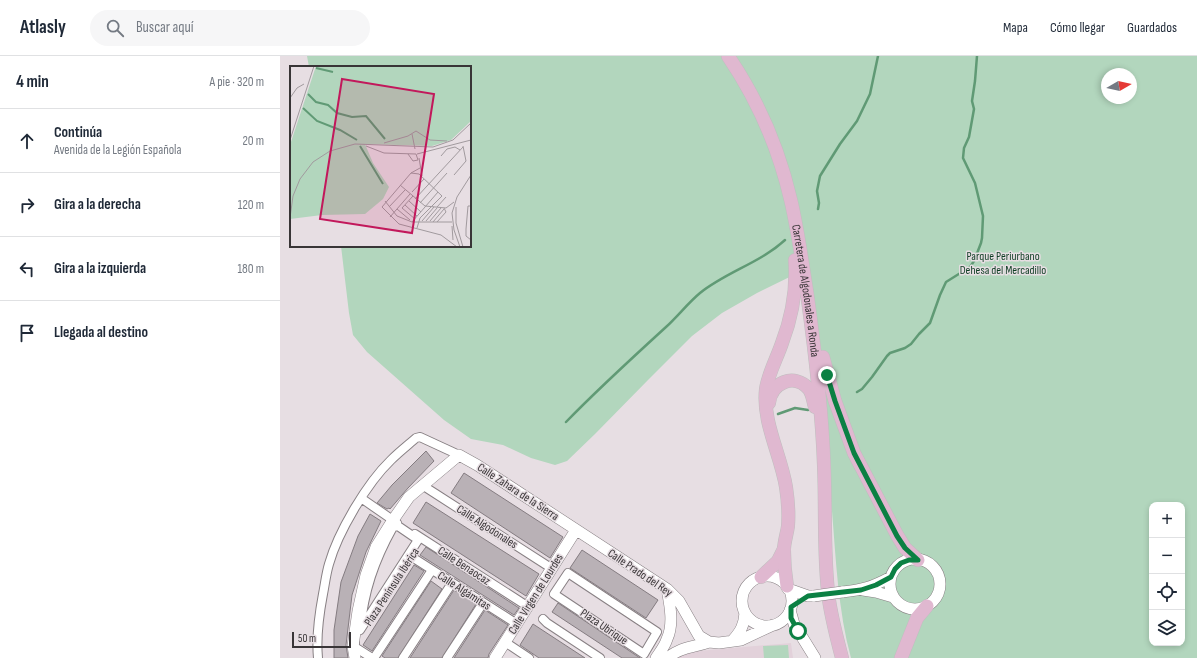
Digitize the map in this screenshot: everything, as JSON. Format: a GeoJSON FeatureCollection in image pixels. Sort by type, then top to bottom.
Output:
{"type":"FeatureCollection","features":[{"type":"Feature","properties":{"kind":"main road","name":"Carretera de Algodonales a Ronda"},"geometry":{"type":"LineString","coordinates":[[728,56],[752,95],[770,134],[786,180],[797,231],[818,377],[822,430],[828,586],[832,618],[842,658]]}},
{"type":"Feature","properties":{"kind":"main road"},"geometry":{"type":"LineString","coordinates":[[788,588],[784,568],[784,549],[788,527],[786,488],[783,470],[770,428],[766,400],[768,380],[791,318],[796,270],[794,250],[797,231]]}},
{"type":"Feature","properties":{"kind":"main road"},"geometry":{"type":"LineString","coordinates":[[808,305],[818,329],[829,382],[854,453],[897,536],[905,548],[918,560]]}},
{"type":"Feature","properties":{"kind":"main road"},"geometry":{"type":"LineString","coordinates":[[767,409],[770,397],[778,385],[784,382],[799,382],[810,391],[813,397],[822,430]]}},
{"type":"Feature","properties":{"kind":"main road"},"geometry":{"type":"LineString","coordinates":[[761,576],[778,561],[784,549]]}},
{"type":"Feature","properties":{"kind":"main road"},"geometry":{"type":"LineString","coordinates":[[901,658],[917,618],[926,606]]}},
{"type":"Feature","properties":{"kind":"street"},"geometry":{"type":"LineString","coordinates":[[318,658],[317,643],[321,606],[329,564],[342,532],[361,498],[374,479],[390,460],[416,438],[420,437],[459,455]]}},
{"type":"Feature","properties":{"kind":"street","name":"Plaza Península Ibérica"},"geometry":{"type":"LineString","coordinates":[[353,646],[358,611],[366,575],[376,547],[409,497],[459,455]]}},
{"type":"Feature","properties":{"kind":"street","name":"Calle Zahara de la Sierra"},"geometry":{"type":"LineString","coordinates":[[459,455],[478,465],[576,530]]}},
{"type":"Feature","properties":{"kind":"street","name":"Calle Algodonales"},"geometry":{"type":"LineString","coordinates":[[422,485],[551,568]]}},
{"type":"Feature","properties":{"kind":"street","name":"Calle Benaocaz"},"geometry":{"type":"LineString","coordinates":[[361,498],[420,540],[527,606]]}},
{"type":"Feature","properties":{"kind":"street","name":"Plaza Península Ibérica"},"geometry":{"type":"LineString","coordinates":[[398,526],[420,540],[381,598],[360,630],[362,611],[372,569],[393,527],[398,526]]}},
{"type":"Feature","properties":{"kind":"street","name":"Calle Virgen de Lourdes"},"geometry":{"type":"LineString","coordinates":[[495,658],[576,530]]}},
{"type":"Feature","properties":{"kind":"street","name":"Calle Prado del Rey"},"geometry":{"type":"LineString","coordinates":[[576,530],[667,589],[679,601],[699,636],[709,642]]}},
{"type":"Feature","properties":{"kind":"street","name":"Plaza Península Ibérica"},"geometry":{"type":"LineString","coordinates":[[353,646],[412,557],[420,540]]}},
{"type":"Feature","properties":{"kind":"street","name":"Calle Algámitas"},"geometry":{"type":"LineString","coordinates":[[412,557],[517,624]]}},
{"type":"Feature","properties":{"kind":"street"},"geometry":{"type":"LineString","coordinates":[[909,560],[918,560],[932,566],[939,580],[939,588],[937,595],[926,606],[919,609],[912,609],[904,607],[893,597],[890,591],[891,577],[895,569],[901,563],[909,560]]}},
{"type":"Feature","properties":{"kind":"street"},"geometry":{"type":"LineString","coordinates":[[353,646],[373,658],[432,570]]}},
{"type":"Feature","properties":{"kind":"street","name":"Plaza Ubrique"},"geometry":{"type":"LineString","coordinates":[[568,573],[657,632],[644,654],[554,594],[568,573]]}},
{"type":"Feature","properties":{"kind":"street"},"geometry":{"type":"LineString","coordinates":[[667,658],[680,649],[699,646],[709,642],[719,643],[741,640],[774,625],[781,621],[786,616],[792,601],[788,588],[782,581],[768,576],[761,576],[748,584],[744,591],[742,606],[745,613],[757,624],[765,626],[774,625],[792,633],[804,641]]}},
{"type":"Feature","properties":{"kind":"street"},"geometry":{"type":"LineString","coordinates":[[790,608],[811,596],[861,590],[876,585],[891,577]]}},
{"type":"Feature","properties":{"kind":"street"},"geometry":{"type":"LineString","coordinates":[[403,658],[452,582]]}},
{"type":"Feature","properties":{"kind":"street"},"geometry":{"type":"LineString","coordinates":[[788,588],[811,596]]}},
{"type":"Feature","properties":{"kind":"street"},"geometry":{"type":"LineString","coordinates":[[656,658],[666,642],[670,632],[667,589]]}},
{"type":"Feature","properties":{"kind":"street"},"geometry":{"type":"LineString","coordinates":[[861,590],[876,592],[893,597]]}},
{"type":"Feature","properties":{"kind":"street"},"geometry":{"type":"LineString","coordinates":[[447,658],[483,603]]}},
{"type":"Feature","properties":{"kind":"street"},"geometry":{"type":"LineString","coordinates":[[790,608],[794,624],[815,658]]}},
{"type":"Feature","properties":{"kind":"street"},"geometry":{"type":"LineString","coordinates":[[733,640],[740,633],[744,625],[745,613]]}},
{"type":"Feature","properties":{"kind":"street"},"geometry":{"type":"LineString","coordinates":[[543,619],[600,658]]}},
{"type":"Feature","properties":{"kind":"street"},"geometry":{"type":"LineString","coordinates":[[505,642],[529,658]]}},
{"type":"Feature","properties":{"kind":"street"},"geometry":{"type":"LineString","coordinates":[[353,646],[355,658]]}},
{"type":"Feature","properties":{"kind":"shaded area"},"geometry":{"type":"Polygon","coordinates":[[[791,643],[793,658],[677,658],[686,652],[791,643]]]}},
{"type":"Feature","properties":{"kind":"green space","name":"Parque Periurbano Dehesa del Mercadillo"},"geometry":{"type":"Polygon","coordinates":[[[307,56],[1197,56],[1197,658],[851,658],[843,622],[838,585],[808,268],[757,293],[722,313],[692,336],[567,461],[555,465],[531,458],[503,445],[471,439],[444,420],[367,352],[353,335],[341,247],[471,247],[471,66],[309,66],[307,56]]]}},
{"type":"Feature","properties":{"kind":"green space"},"geometry":{"type":"Polygon","coordinates":[[[788,645],[789,658],[764,658],[763,646],[788,645]]]}},
{"type":"Feature","properties":{"kind":"building"},"geometry":{"type":"Polygon","coordinates":[[[426,451],[434,461],[390,509],[387,509],[377,503],[392,485],[426,451]]]}},
{"type":"Feature","properties":{"kind":"building"},"geometry":{"type":"Polygon","coordinates":[[[464,473],[563,537],[550,558],[451,493],[464,473]]]}},
{"type":"Feature","properties":{"kind":"building"},"geometry":{"type":"Polygon","coordinates":[[[426,502],[539,574],[526,596],[413,523],[426,502]]]}},
{"type":"Feature","properties":{"kind":"building"},"geometry":{"type":"Polygon","coordinates":[[[370,514],[381,521],[366,552],[352,595],[346,645],[348,658],[334,658],[334,630],[341,582],[358,536],[370,514]]]}},
{"type":"Feature","properties":{"kind":"building"},"geometry":{"type":"Polygon","coordinates":[[[426,547],[519,608],[514,615],[420,555],[426,547]]]}},
{"type":"Feature","properties":{"kind":"building"},"geometry":{"type":"Polygon","coordinates":[[[582,550],[658,600],[646,618],[570,568],[582,550]]]}},
{"type":"Feature","properties":{"kind":"building"},"geometry":{"type":"Polygon","coordinates":[[[414,565],[424,571],[372,651],[363,645],[414,565]]]}},
{"type":"Feature","properties":{"kind":"building"},"geometry":{"type":"Polygon","coordinates":[[[431,581],[442,589],[398,658],[385,658],[382,656],[431,581]]]}},
{"type":"Feature","properties":{"kind":"building"},"geometry":{"type":"Polygon","coordinates":[[[454,590],[476,604],[442,658],[410,658],[454,590]]]}},
{"type":"Feature","properties":{"kind":"building"},"geometry":{"type":"Polygon","coordinates":[[[558,603],[640,658],[622,658],[552,612],[558,603]]]}},
{"type":"Feature","properties":{"kind":"building"},"geometry":{"type":"Polygon","coordinates":[[[485,610],[508,625],[489,654],[488,658],[454,658],[485,610]]]}},
{"type":"Feature","properties":{"kind":"building"},"geometry":{"type":"Polygon","coordinates":[[[533,624],[585,658],[539,658],[520,645],[533,624]]]}},
{"type":"Feature","properties":{"kind":"waterway"},"geometry":{"type":"LineString","coordinates":[[818,209],[819,203],[817,191],[820,176],[840,144],[857,121],[870,94],[878,56]]}},
{"type":"Feature","properties":{"kind":"waterway"},"geometry":{"type":"LineString","coordinates":[[857,392],[862,389],[890,353],[905,348],[911,344],[930,323],[946,282],[970,267],[981,243],[983,216],[975,183],[963,158],[964,148],[969,137],[974,109],[972,101],[977,56]]}},
{"type":"Feature","properties":{"kind":"waterway"},"geometry":{"type":"LineString","coordinates":[[566,422],[700,293],[721,279],[765,255],[785,240]]}},
{"type":"Feature","properties":{"kind":"waterway"},"geometry":{"type":"LineString","coordinates":[[778,414],[795,408],[808,410]]}},
{"type":"Feature","properties":{"kind":"route"},"geometry":{"type":"LineString","coordinates":[[798,631],[791,618],[790,610],[791,607],[808,596],[861,590],[876,585],[891,577],[895,569],[901,563],[909,560],[918,560],[910,554],[897,536],[854,453],[827,375]]}}]}
